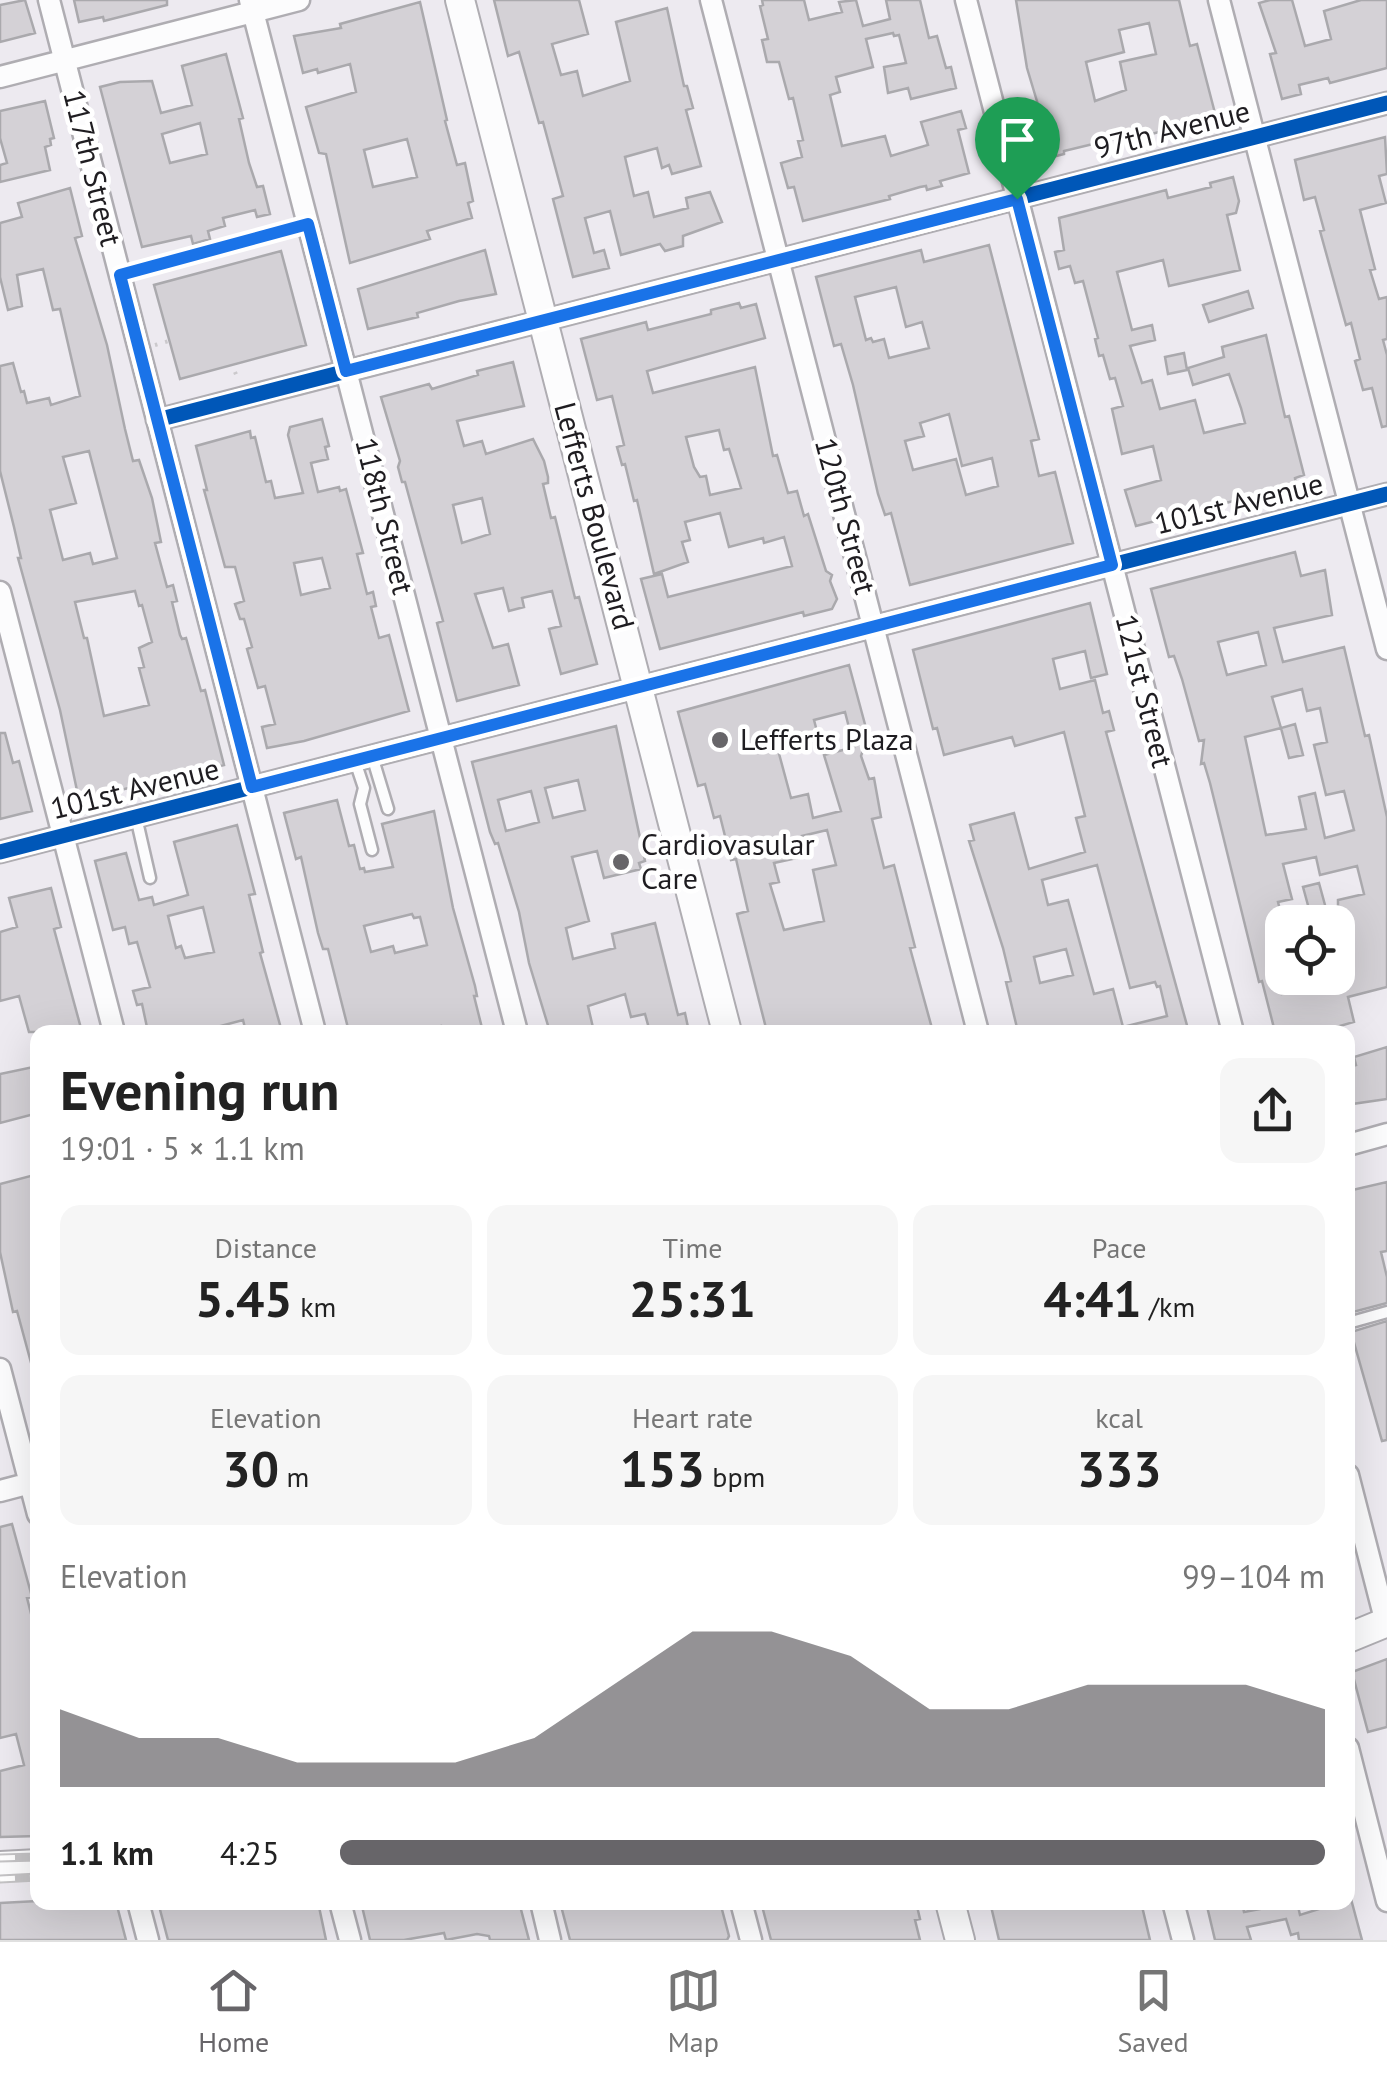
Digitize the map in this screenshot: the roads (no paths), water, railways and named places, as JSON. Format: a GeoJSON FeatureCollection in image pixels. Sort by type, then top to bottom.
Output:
{"type":"FeatureCollection","features":[{"type":"Feature","properties":{"kind":"street","name":"117th Street"},"geometry":{"type":"LineString","coordinates":[[49,0],[314,1025]]}},
{"type":"Feature","properties":{"kind":"street"},"geometry":{"type":"LineString","coordinates":[[0,77],[252,6],[299,0]]}},
{"type":"Feature","properties":{"kind":"street","name":"Lefferts Boulevard"},"geometry":{"type":"LineString","coordinates":[[460,0],[726,1025]]}},
{"type":"Feature","properties":{"kind":"street","name":"120th Street"},"geometry":{"type":"LineString","coordinates":[[711,0],[976,1025]]}},
{"type":"Feature","properties":{"kind":"street","name":"121st Street"},"geometry":{"type":"LineString","coordinates":[[966,0],[1231,1025]]}},
{"type":"Feature","properties":{"kind":"street"},"geometry":{"type":"LineString","coordinates":[[1219,0],[1387,649]]}},
{"type":"Feature","properties":{"kind":"street","name":"118th Street"},"geometry":{"type":"LineString","coordinates":[[252,6],[515,1025]]}},
{"type":"Feature","properties":{"kind":"street","name":"97th Avenue"},"geometry":{"type":"LineString","coordinates":[[157,420],[1387,103]]}},
{"type":"Feature","properties":{"kind":"street","name":"101st Avenue"},"geometry":{"type":"LineString","coordinates":[[0,852],[1387,494]]}},
{"type":"Feature","properties":{"kind":"street"},"geometry":{"type":"LineString","coordinates":[[0,592],[112,1025]]}},
{"type":"Feature","properties":{"kind":"street"},"geometry":{"type":"LineString","coordinates":[[1355,1143],[1387,1134]]}},
{"type":"Feature","properties":{"kind":"street"},"geometry":{"type":"LineString","coordinates":[[0,1369],[30,1469]]}},
{"type":"Feature","properties":{"kind":"street"},"geometry":{"type":"LineString","coordinates":[[0,1491],[30,1483]]}},
{"type":"Feature","properties":{"kind":"street"},"geometry":{"type":"LineString","coordinates":[[1355,1502],[1387,1623],[1355,1635]]}},
{"type":"Feature","properties":{"kind":"street"},"geometry":{"type":"LineString","coordinates":[[1355,1775],[1387,1901]]}},
{"type":"Feature","properties":{"kind":"street"},"geometry":{"type":"LineString","coordinates":[[0,1866],[30,1864]]}},
{"type":"Feature","properties":{"kind":"street"},"geometry":{"type":"LineString","coordinates":[[140,1910],[148,1940]]}},
{"type":"Feature","properties":{"kind":"street"},"geometry":{"type":"LineString","coordinates":[[342,1910],[350,1940]]}},
{"type":"Feature","properties":{"kind":"street"},"geometry":{"type":"LineString","coordinates":[[542,1910],[550,1940]]}},
{"type":"Feature","properties":{"kind":"street"},"geometry":{"type":"LineString","coordinates":[[744,1910],[751,1940]]}},
{"type":"Feature","properties":{"kind":"street"},"geometry":{"type":"LineString","coordinates":[[952,1910],[960,1940]]}},
{"type":"Feature","properties":{"kind":"street"},"geometry":{"type":"LineString","coordinates":[[1175,1910],[1183,1940]]}},
{"type":"Feature","properties":{"kind":"lane"},"geometry":{"type":"LineString","coordinates":[[120,275],[308,224]]}},
{"type":"Feature","properties":{"kind":"lane"},"geometry":{"type":"LineString","coordinates":[[364,758],[388,809]]}},
{"type":"Feature","properties":{"kind":"lane"},"geometry":{"type":"LineString","coordinates":[[364,758],[360,804],[372,850]]}},
{"type":"Feature","properties":{"kind":"lane"},"geometry":{"type":"LineString","coordinates":[[136,817],[150,878]]}},
{"type":"Feature","properties":{"kind":"lane"},"geometry":{"type":"LineString","coordinates":[[1355,1321],[1387,1312]]}},
{"type":"Feature","properties":{"kind":"railway"},"geometry":{"type":"LineString","coordinates":[[0,1858],[30,1857]]}},
{"type":"Feature","properties":{"kind":"railway"},"geometry":{"type":"LineString","coordinates":[[0,1879],[30,1877]]}},
{"type":"Feature","properties":{"kind":"place","name":"Lefferts Plaza"},"geometry":{"type":"Point","coordinates":[720,740]}},
{"type":"Feature","properties":{"kind":"place","name":"Cardiovasular Care"},"geometry":{"type":"Point","coordinates":[621,862]}}]}
